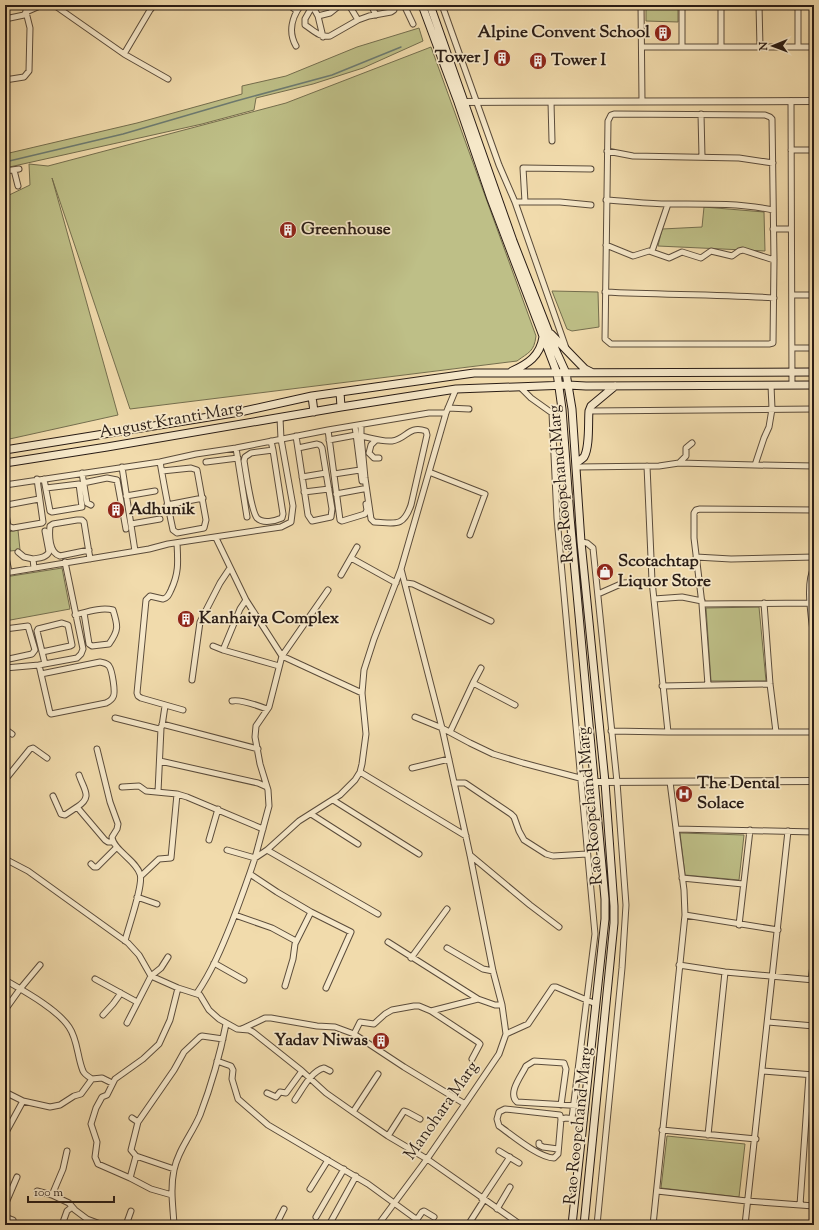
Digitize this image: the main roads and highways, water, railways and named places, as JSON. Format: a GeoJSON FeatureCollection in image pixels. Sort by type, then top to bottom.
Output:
{"type":"FeatureCollection","features":[{"type":"Feature","properties":{"kind":"main road"},"geometry":{"type":"LineString","coordinates":[[422,5],[461,102],[546,334],[567,350],[585,369],[593,372]]}},
{"type":"Feature","properties":{"kind":"main road"},"geometry":{"type":"LineString","coordinates":[[430,5],[461,102]]}},
{"type":"Feature","properties":{"kind":"main road"},"geometry":{"type":"LineString","coordinates":[[510,372],[525,365],[535,356],[542,345],[546,334]]}},
{"type":"Feature","properties":{"kind":"main road","name":"Rao Roopchand Marg"},"geometry":{"type":"LineString","coordinates":[[546,334],[557,373],[566,447],[570,517],[605,899],[605,919],[572,1225]]}},
{"type":"Feature","properties":{"kind":"main road","name":"Rao Roopchand Marg"},"geometry":{"type":"LineString","coordinates":[[546,334],[566,373],[572,409],[581,542],[605,782],[614,906],[614,923],[584,1225]]}},
{"type":"Feature","properties":{"kind":"main road","name":"August Kranti Marg"},"geometry":{"type":"LineString","coordinates":[[5,450],[240,412],[312,396],[461,374],[510,372],[814,372]]}},
{"type":"Feature","properties":{"kind":"main road","name":"August Kranti Marg"},"geometry":{"type":"LineString","coordinates":[[5,463],[456,389],[568,385],[814,385]]}},
{"type":"Feature","properties":{"kind":"main road"},"geometry":{"type":"LineString","coordinates":[[576,465],[583,458],[587,446],[589,411],[594,403],[615,386]]}},
{"type":"Feature","properties":{"kind":"main road"},"geometry":{"type":"LineString","coordinates":[[340,392],[341,407]]}},
{"type":"Feature","properties":{"kind":"main road"},"geometry":{"type":"LineString","coordinates":[[312,396],[314,412]]}},
{"type":"Feature","properties":{"kind":"main road"},"geometry":{"type":"LineString","coordinates":[[136,428],[138,442]]}},
{"type":"Feature","properties":{"kind":"waterway"},"geometry":{"type":"LineString","coordinates":[[5,162],[123,134],[332,75],[401,47]]}},
{"type":"Feature","properties":{"kind":"place","name":"Alpine Convent School"},"geometry":{"type":"Point","coordinates":[663,33]}},
{"type":"Feature","properties":{"kind":"place","name":"Tower J"},"geometry":{"type":"Point","coordinates":[502,58]}},
{"type":"Feature","properties":{"kind":"place","name":"Tower I"},"geometry":{"type":"Point","coordinates":[538,61]}},
{"type":"Feature","properties":{"kind":"place","name":"Greenhouse"},"geometry":{"type":"Point","coordinates":[288,230]}},
{"type":"Feature","properties":{"kind":"place","name":"Adhunik"},"geometry":{"type":"Point","coordinates":[116,510]}},
{"type":"Feature","properties":{"kind":"place","name":"Scotachtap Liquor Store"},"geometry":{"type":"Point","coordinates":[605,572]}},
{"type":"Feature","properties":{"kind":"place","name":"Kanhaiya Complex"},"geometry":{"type":"Point","coordinates":[186,619]}},
{"type":"Feature","properties":{"kind":"place","name":"The Dental Solace"},"geometry":{"type":"Point","coordinates":[684,794]}},
{"type":"Feature","properties":{"kind":"place","name":"Yadav Niwas"},"geometry":{"type":"Point","coordinates":[381,1041]}}]}
